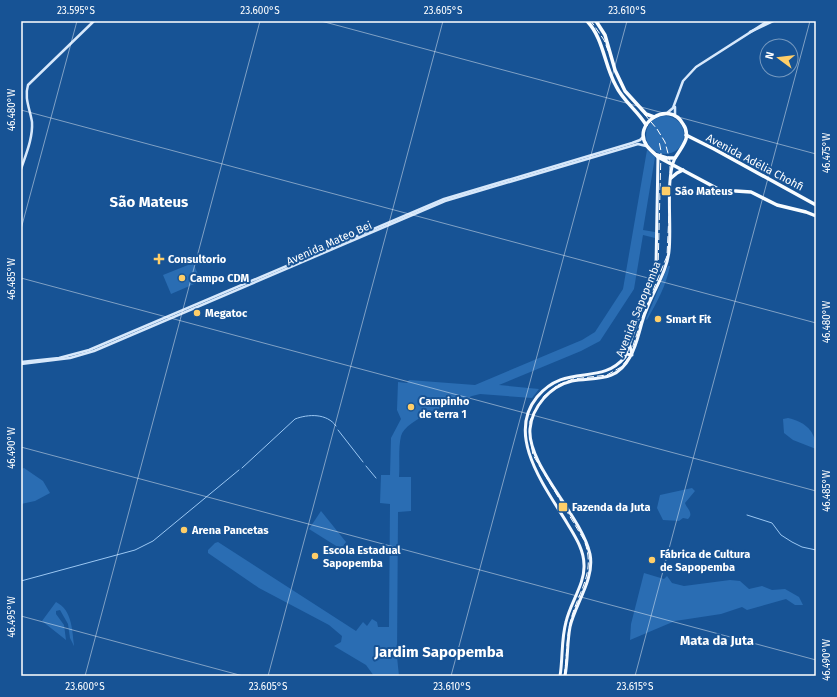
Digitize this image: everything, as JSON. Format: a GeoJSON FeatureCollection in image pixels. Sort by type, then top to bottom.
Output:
{"type":"FeatureCollection","features":[{"type":"Feature","properties":{"kind":"highway"},"geometry":{"type":"LineString","coordinates":[[587,21],[597,35],[611,77],[618,90],[646,126]]}},
{"type":"Feature","properties":{"kind":"highway"},"geometry":{"type":"LineString","coordinates":[[596,21],[605,35],[615,70],[625,91],[646,114],[654,117]]}},
{"type":"Feature","properties":{"kind":"highway"},"geometry":{"type":"LineString","coordinates":[[664,113],[675,116],[684,125],[686,135],[684,144],[675,158],[658,156],[647,146],[644,137],[646,126],[654,117],[664,113]]}},
{"type":"Feature","properties":{"kind":"highway","name":"Avenida Adélia Chohfi"},"geometry":{"type":"LineString","coordinates":[[686,135],[712,147],[816,205]]}},
{"type":"Feature","properties":{"kind":"highway","name":"Avenida Adélia Chohfi"},"geometry":{"type":"LineString","coordinates":[[658,156],[720,190],[751,192],[777,205],[816,216]]}},
{"type":"Feature","properties":{"kind":"highway"},"geometry":{"type":"LineString","coordinates":[[671,178],[683,170]]}},
{"type":"Feature","properties":{"kind":"main road"},"geometry":{"type":"LineString","coordinates":[[21,169],[30,141],[32,125],[27,102],[28,85],[94,21]]}},
{"type":"Feature","properties":{"kind":"main road"},"geometry":{"type":"LineString","coordinates":[[761,25],[763,21]]}},
{"type":"Feature","properties":{"kind":"main road"},"geometry":{"type":"LineString","coordinates":[[664,113],[672,110],[684,80],[699,64],[768,21]]}},
{"type":"Feature","properties":{"kind":"main road"},"geometry":{"type":"LineString","coordinates":[[749,32],[772,21]]}},
{"type":"Feature","properties":{"kind":"main road"},"geometry":{"type":"LineString","coordinates":[[675,116],[675,108],[684,80]]}},
{"type":"Feature","properties":{"kind":"main road","name":"Avenida Mateo Bei"},"geometry":{"type":"LineString","coordinates":[[21,363],[59,358],[89,350],[444,199],[632,143],[644,137]]}},
{"type":"Feature","properties":{"kind":"main road","name":"Avenida Mateo Bei"},"geometry":{"type":"LineString","coordinates":[[21,363],[70,358],[94,351],[445,201],[638,144],[647,146]]}},
{"type":"Feature","properties":{"kind":"main road","name":"Avenida Sapopemba"},"geometry":{"type":"LineString","coordinates":[[560,676],[565,624],[582,578],[584,563],[578,543],[533,464],[526,445],[526,419],[531,406],[541,393],[554,383],[567,377],[599,373],[612,369],[626,354],[637,318],[654,275],[657,258],[658,156]]}},
{"type":"Feature","properties":{"kind":"main road","name":"Avenida Sapopemba"},"geometry":{"type":"LineString","coordinates":[[565,676],[571,625],[590,567],[590,557],[584,539],[533,449],[530,431],[532,420],[535,411],[545,397],[556,388],[567,382],[600,379],[611,376],[626,365],[632,354],[647,308],[666,265],[669,253],[671,178],[672,165],[675,158]]}},
{"type":"Feature","properties":{"kind":"main road"},"geometry":{"type":"LineString","coordinates":[[646,295],[649,298],[647,308]]}},
{"type":"Feature","properties":{"kind":"main road"},"geometry":{"type":"LineString","coordinates":[[637,318],[636,327],[638,334]]}},
{"type":"Feature","properties":{"kind":"main road"},"geometry":{"type":"LineString","coordinates":[[626,354],[632,354],[630,342]]}},
{"type":"Feature","properties":{"kind":"main road"},"geometry":{"type":"LineString","coordinates":[[526,445],[533,449]]}},
{"type":"Feature","properties":{"kind":"main road"},"geometry":{"type":"LineString","coordinates":[[584,563],[590,567]]}},
{"type":"Feature","properties":{"kind":"shaded area"},"geometry":{"type":"Polygon","coordinates":[[[661,116],[669,116],[679,121],[683,128],[683,142],[679,149],[669,154],[661,154],[651,149],[649,146],[646,139],[646,131],[651,121],[654,119],[661,116]]]}},
{"type":"Feature","properties":{"kind":"shaded area"},"geometry":{"type":"Polygon","coordinates":[[[647,150],[655,157],[643,230],[655,232],[655,238],[643,235],[634,289],[600,341],[581,351],[499,385],[539,389],[532,398],[480,394],[472,396],[421,417],[405,429],[401,436],[399,477],[411,477],[411,511],[398,512],[397,657],[399,676],[374,676],[366,665],[334,646],[341,642],[342,636],[329,625],[259,588],[208,553],[208,550],[218,542],[356,631],[363,622],[367,626],[372,619],[377,622],[378,627],[389,627],[390,504],[380,503],[381,475],[390,475],[391,438],[401,419],[397,410],[398,382],[407,383],[409,380],[475,385],[582,340],[595,332],[623,289],[647,150]]]}},
{"type":"Feature","properties":{"kind":"shaded area","name":"Campo CDM"},"geometry":{"type":"Polygon","coordinates":[[[193,263],[201,281],[171,294],[163,275],[193,263]]]}},
{"type":"Feature","properties":{"kind":"shaded area"},"geometry":{"type":"Polygon","coordinates":[[[668,266],[670,266],[664,287],[647,320],[646,319],[668,266]]]}},
{"type":"Feature","properties":{"kind":"shaded area"},"geometry":{"type":"Polygon","coordinates":[[[788,418],[800,422],[812,432],[816,449],[793,440],[784,433],[783,419],[788,418]]]}},
{"type":"Feature","properties":{"kind":"shaded area"},"geometry":{"type":"Polygon","coordinates":[[[24,468],[43,481],[50,493],[35,501],[21,504],[21,469],[24,468]]]}},
{"type":"Feature","properties":{"kind":"shaded area"},"geometry":{"type":"Polygon","coordinates":[[[692,488],[695,491],[685,503],[690,513],[690,517],[688,519],[683,518],[679,521],[663,520],[657,508],[660,495],[692,488]]]}},
{"type":"Feature","properties":{"kind":"shaded area"},"geometry":{"type":"Polygon","coordinates":[[[321,511],[346,542],[341,549],[309,529],[321,511]]]}},
{"type":"Feature","properties":{"kind":"shaded area"},"geometry":{"type":"Polygon","coordinates":[[[644,573],[664,579],[667,576],[672,583],[684,586],[730,580],[740,581],[749,589],[762,586],[772,590],[785,589],[799,597],[803,605],[795,605],[786,599],[747,610],[742,607],[721,614],[675,621],[630,640],[631,624],[644,573]]]}},
{"type":"Feature","properties":{"kind":"shaded area"},"geometry":{"type":"Polygon","coordinates":[[[56,602],[61,605],[68,615],[72,626],[74,646],[70,638],[68,624],[60,610],[56,611],[56,614],[64,625],[66,640],[42,621],[56,602]]]}},
{"type":"Feature","properties":{"kind":"waterway"},"geometry":{"type":"LineString","coordinates":[[242,468],[295,419],[306,416],[317,416],[328,419],[336,426]]}},
{"type":"Feature","properties":{"kind":"waterway"},"geometry":{"type":"LineString","coordinates":[[338,430],[363,462]]}},
{"type":"Feature","properties":{"kind":"waterway"},"geometry":{"type":"LineString","coordinates":[[366,466],[376,478]]}},
{"type":"Feature","properties":{"kind":"waterway"},"geometry":{"type":"LineString","coordinates":[[21,581],[135,550],[153,541],[239,470]]}},
{"type":"Feature","properties":{"kind":"waterway"},"geometry":{"type":"LineString","coordinates":[[747,515],[772,523],[781,535],[792,542],[802,547],[816,550]]}},
{"type":"Feature","properties":{"kind":"railway"},"geometry":{"type":"LineString","coordinates":[[564,676],[570,623],[587,573],[587,552],[584,540],[533,455],[530,438],[530,421],[544,396],[558,385],[573,379],[607,375],[621,367],[630,355],[643,315],[667,256],[670,191],[670,161],[665,142],[657,129],[623,89],[604,40],[591,21]]}},
{"type":"Feature","properties":{"kind":"railway"},"geometry":{"type":"LineString","coordinates":[[658,270],[661,151],[659,141]]}},
{"type":"Feature","properties":{"kind":"place","name":"São Mateus"},"geometry":{"type":"Point","coordinates":[666,191]}},
{"type":"Feature","properties":{"kind":"place","name":"Consultorio"},"geometry":{"type":"Point","coordinates":[159,259]}},
{"type":"Feature","properties":{"kind":"place","name":"Campo CDM"},"geometry":{"type":"Point","coordinates":[182,278]}},
{"type":"Feature","properties":{"kind":"place","name":"Megatoc"},"geometry":{"type":"Point","coordinates":[197,313]}},
{"type":"Feature","properties":{"kind":"place","name":"Smart Fit"},"geometry":{"type":"Point","coordinates":[658,319]}},
{"type":"Feature","properties":{"kind":"place","name":"Campinho de terra 1"},"geometry":{"type":"Point","coordinates":[411,407]}},
{"type":"Feature","properties":{"kind":"place","name":"Fazenda da Juta"},"geometry":{"type":"Point","coordinates":[563,507]}},
{"type":"Feature","properties":{"kind":"place","name":"Arena Pancetas"},"geometry":{"type":"Point","coordinates":[184,530]}},
{"type":"Feature","properties":{"kind":"place","name":"Escola Estadual Sapopemba"},"geometry":{"type":"Point","coordinates":[315,556]}},
{"type":"Feature","properties":{"kind":"place","name":"Fábrica de Cultura de Sapopemba"},"geometry":{"type":"Point","coordinates":[652,560]}},
{"type":"Feature","properties":{"kind":"district","name":"São Mateus"},"geometry":{"type":"Point","coordinates":[149,202]}},
{"type":"Feature","properties":{"kind":"district","name":"Mata da Juta"},"geometry":{"type":"Point","coordinates":[717,640]}},
{"type":"Feature","properties":{"kind":"district","name":"Jardim Sapopemba"},"geometry":{"type":"Point","coordinates":[439,652]}}]}
